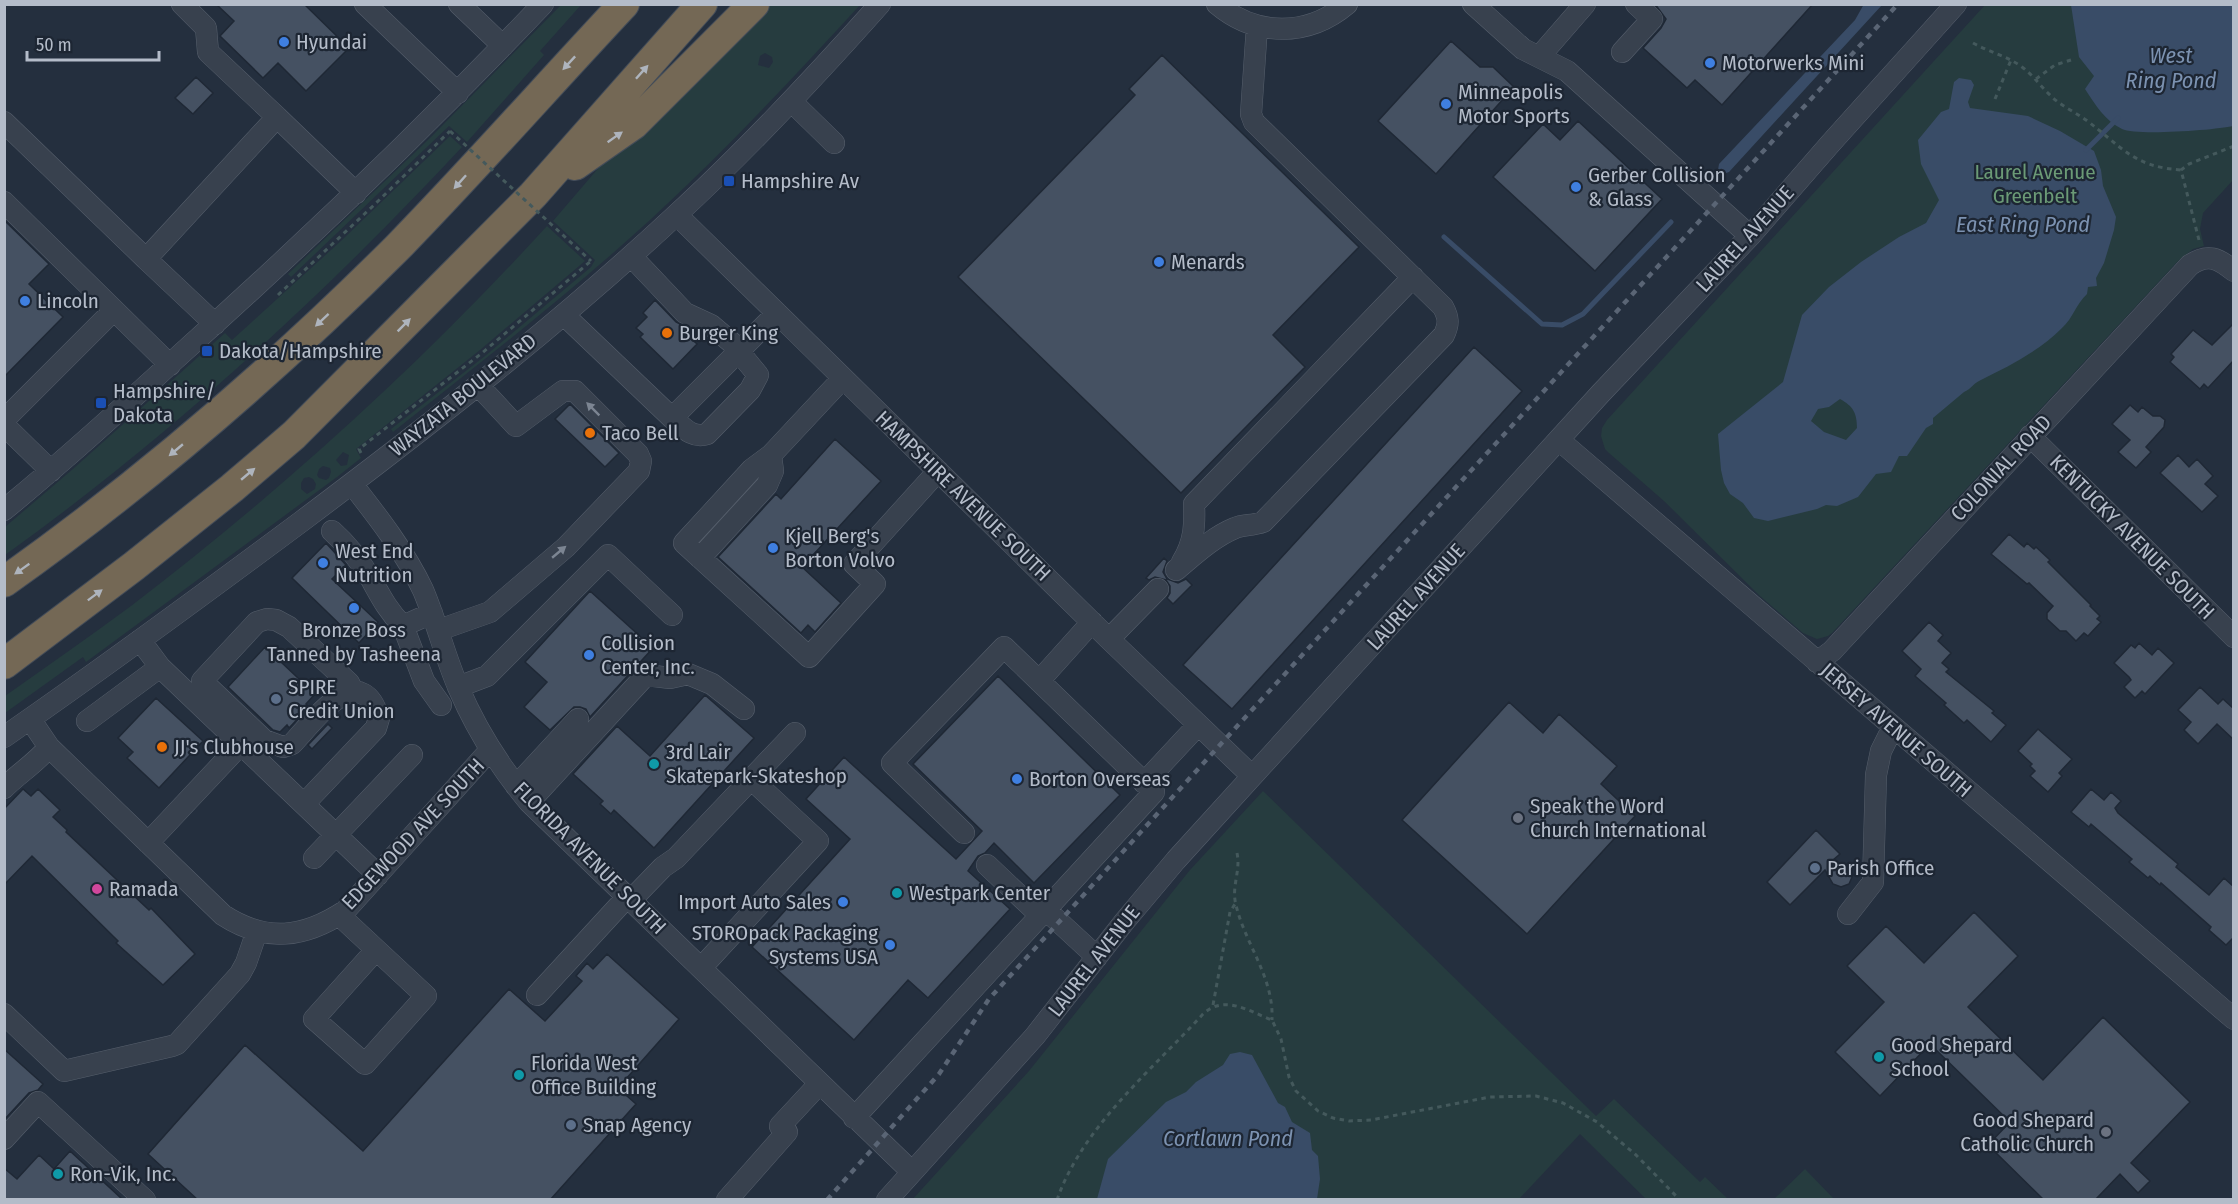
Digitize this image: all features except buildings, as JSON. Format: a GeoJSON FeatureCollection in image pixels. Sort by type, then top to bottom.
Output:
{"type":"FeatureCollection","features":[{"type":"Feature","properties":{"kind":"highway"},"geometry":{"type":"LineString","coordinates":[[4,582],[161,463],[290,350],[398,247],[624,4]]}},
{"type":"Feature","properties":{"kind":"highway"},"geometry":{"type":"LineString","coordinates":[[4,664],[143,559],[294,435],[533,195],[702,4]]}},
{"type":"Feature","properties":{"kind":"highway"},"geometry":{"type":"LineString","coordinates":[[533,195],[634,124],[754,4]]}},
{"type":"Feature","properties":{"kind":"highway"},"geometry":{"type":"LineString","coordinates":[[4,659],[48,630]]}},
{"type":"Feature","properties":{"kind":"street"},"geometry":{"type":"LineString","coordinates":[[182,4],[206,28],[208,52],[356,193]]}},
{"type":"Feature","properties":{"kind":"street"},"geometry":{"type":"LineString","coordinates":[[365,4],[458,93]]}},
{"type":"Feature","properties":{"kind":"street"},"geometry":{"type":"LineString","coordinates":[[4,510],[170,365],[356,193],[458,93],[543,4]]}},
{"type":"Feature","properties":{"kind":"street","name":"WAYZATA BOULEVARD"},"geometry":{"type":"LineString","coordinates":[[4,737],[352,484],[564,315],[677,215],[791,101],[880,4]]}},
{"type":"Feature","properties":{"kind":"street"},"geometry":{"type":"LineString","coordinates":[[1217,4],[1238,19],[1257,26],[1286,30],[1327,19],[1347,4]]}},
{"type":"Feature","properties":{"kind":"street"},"geometry":{"type":"LineString","coordinates":[[1473,4],[1522,49],[1567,71],[1750,237]]}},
{"type":"Feature","properties":{"kind":"street"},"geometry":{"type":"LineString","coordinates":[[1539,57],[1585,4]]}},
{"type":"Feature","properties":{"kind":"street"},"geometry":{"type":"LineString","coordinates":[[1622,52],[1652,19],[1636,4]]}},
{"type":"Feature","properties":{"kind":"street","name":"LAUREL AVENUE"},"geometry":{"type":"LineString","coordinates":[[887,1200],[1035,1036],[1176,860],[1559,440],[1750,237],[1956,4]]}},
{"type":"Feature","properties":{"kind":"street"},"geometry":{"type":"LineString","coordinates":[[460,5],[503,46]]}},
{"type":"Feature","properties":{"kind":"street"},"geometry":{"type":"LineString","coordinates":[[1257,26],[1251,114],[1254,122],[1413,277],[1443,307],[1448,315],[1449,325],[1444,335],[1263,522],[1251,527],[1238,526],[1195,554],[1176,570],[1190,549],[1195,527],[1194,504],[1413,277]]}},
{"type":"Feature","properties":{"kind":"street"},"geometry":{"type":"LineString","coordinates":[[791,101],[834,143]]}},
{"type":"Feature","properties":{"kind":"street"},"geometry":{"type":"LineString","coordinates":[[146,259],[277,117]]}},
{"type":"Feature","properties":{"kind":"street"},"geometry":{"type":"LineString","coordinates":[[4,122],[215,324]]}},
{"type":"Feature","properties":{"kind":"street"},"geometry":{"type":"LineString","coordinates":[[4,202],[170,365]]}},
{"type":"Feature","properties":{"kind":"street","name":"HAMPSHIRE AVENUE SOUTH"},"geometry":{"type":"LineString","coordinates":[[677,215],[1197,725],[1252,776]]}},
{"type":"Feature","properties":{"kind":"street"},"geometry":{"type":"LineString","coordinates":[[564,315],[672,418],[694,435],[707,434],[757,381],[758,375],[739,351],[711,324],[685,313],[631,256]]}},
{"type":"Feature","properties":{"kind":"street"},"geometry":{"type":"LineString","coordinates":[[2205,257],[2217,259],[2234,271]]}},
{"type":"Feature","properties":{"kind":"street","name":"COLONIAL ROAD"},"geometry":{"type":"LineString","coordinates":[[1817,662],[1832,651],[2184,271],[2197,260],[2205,257]]}},
{"type":"Feature","properties":{"kind":"street"},"geometry":{"type":"LineString","coordinates":[[4,420],[114,310]]}},
{"type":"Feature","properties":{"kind":"street"},"geometry":{"type":"LineString","coordinates":[[672,418],[777,313]]}},
{"type":"Feature","properties":{"kind":"street"},"geometry":{"type":"LineString","coordinates":[[843,378],[771,455],[752,469],[684,543],[809,657],[875,584],[854,564],[938,471]]}},
{"type":"Feature","properties":{"kind":"street"},"geometry":{"type":"LineString","coordinates":[[403,626],[489,612],[566,547],[639,471],[638,454],[575,391],[563,390],[516,426],[478,385]]}},
{"type":"Feature","properties":{"kind":"street"},"geometry":{"type":"LineString","coordinates":[[4,425],[51,471]]}},
{"type":"Feature","properties":{"kind":"street","name":"KENTUCKY AVENUE SOUTH"},"geometry":{"type":"LineString","coordinates":[[2030,436],[2234,637]]}},
{"type":"Feature","properties":{"kind":"street","name":"JERSEY AVENUE SOUTH"},"geometry":{"type":"LineString","coordinates":[[1559,440],[2234,1019]]}},
{"type":"Feature","properties":{"kind":"street","name":"FLORIDA AVENUE SOUTH"},"geometry":{"type":"LineString","coordinates":[[352,484],[393,539],[410,567],[435,622],[458,687],[473,721],[490,750],[523,794],[912,1172]]}},
{"type":"Feature","properties":{"kind":"street"},"geometry":{"type":"LineString","coordinates":[[332,531],[348,546],[388,612],[403,626],[424,681],[441,705]]}},
{"type":"Feature","properties":{"kind":"street"},"geometry":{"type":"LineString","coordinates":[[458,687],[487,676],[608,555],[672,615]]}},
{"type":"Feature","properties":{"kind":"street"},"geometry":{"type":"LineString","coordinates":[[1109,639],[1158,589]]}},
{"type":"Feature","properties":{"kind":"street"},"geometry":{"type":"LineString","coordinates":[[195,688],[257,622],[276,620],[289,627],[349,683],[354,691],[371,700],[379,718],[376,728],[304,804]]}},
{"type":"Feature","properties":{"kind":"street"},"geometry":{"type":"LineString","coordinates":[[1039,681],[1092,622]]}},
{"type":"Feature","properties":{"kind":"street"},"geometry":{"type":"LineString","coordinates":[[140,640],[160,667],[195,688],[264,740],[283,747],[292,744],[333,701],[354,691]]}},
{"type":"Feature","properties":{"kind":"street"},"geometry":{"type":"LineString","coordinates":[[854,1118],[1154,792],[1004,647],[892,763],[964,833]]}},
{"type":"Feature","properties":{"kind":"street"},"geometry":{"type":"LineString","coordinates":[[87,721],[160,667]]}},
{"type":"Feature","properties":{"kind":"street"},"geometry":{"type":"LineString","coordinates":[[523,794],[646,675],[670,678],[688,674],[712,684],[744,709]]}},
{"type":"Feature","properties":{"kind":"street"},"geometry":{"type":"LineString","coordinates":[[195,688],[241,744],[378,875]]}},
{"type":"Feature","properties":{"kind":"street","name":"EDGEWOOD AVE SOUTH"},"geometry":{"type":"LineString","coordinates":[[30,719],[50,747],[223,915],[245,927],[274,934],[303,931],[327,923],[345,911],[490,750]]}},
{"type":"Feature","properties":{"kind":"street"},"geometry":{"type":"LineString","coordinates":[[523,794],[578,719]]}},
{"type":"Feature","properties":{"kind":"street"},"geometry":{"type":"LineString","coordinates":[[1144,783],[1197,725]]}},
{"type":"Feature","properties":{"kind":"street"},"geometry":{"type":"LineString","coordinates":[[1848,914],[1873,882],[1876,775],[1881,751],[1893,728]]}},
{"type":"Feature","properties":{"kind":"street"},"geometry":{"type":"LineString","coordinates":[[537,995],[629,898],[676,858],[795,733]]}},
{"type":"Feature","properties":{"kind":"street"},"geometry":{"type":"LineString","coordinates":[[148,843],[241,744]]}},
{"type":"Feature","properties":{"kind":"street"},"geometry":{"type":"LineString","coordinates":[[4,788],[35,764],[50,747]]}},
{"type":"Feature","properties":{"kind":"street"},"geometry":{"type":"LineString","coordinates":[[314,858],[412,754]]}},
{"type":"Feature","properties":{"kind":"street"},"geometry":{"type":"LineString","coordinates":[[701,968],[818,842],[751,779]]}},
{"type":"Feature","properties":{"kind":"street"},"geometry":{"type":"LineString","coordinates":[[987,865],[1097,957]]}},
{"type":"Feature","properties":{"kind":"street"},"geometry":{"type":"LineString","coordinates":[[339,915],[426,996],[364,1064],[314,1019],[376,950]]}},
{"type":"Feature","properties":{"kind":"street"},"geometry":{"type":"LineString","coordinates":[[4,1014],[64,1071],[172,1046],[177,1044],[240,974],[257,931]]}},
{"type":"Feature","properties":{"kind":"street"},"geometry":{"type":"LineString","coordinates":[[727,1200],[819,1084]]}},
{"type":"Feature","properties":{"kind":"street"},"geometry":{"type":"LineString","coordinates":[[4,1139],[38,1102],[145,1200]]}},
{"type":"Feature","properties":{"kind":"path"},"geometry":{"type":"LineString","coordinates":[[1973,43],[2011,60],[2036,79],[2054,99],[2087,121],[2124,152],[2149,165],[2181,170],[2189,164],[2234,146]]}},
{"type":"Feature","properties":{"kind":"path"},"geometry":{"type":"LineString","coordinates":[[1995,99],[2011,60]]}},
{"type":"Feature","properties":{"kind":"path"},"geometry":{"type":"LineString","coordinates":[[2036,79],[2055,65],[2072,60]]}},
{"type":"Feature","properties":{"kind":"path"},"geometry":{"type":"LineString","coordinates":[[292,282],[450,131],[591,261],[490,347],[382,431]]}},
{"type":"Feature","properties":{"kind":"path"},"geometry":{"type":"LineString","coordinates":[[2181,170],[2205,257]]}},
{"type":"Feature","properties":{"kind":"path"},"geometry":{"type":"LineString","coordinates":[[1237,854],[1239,863],[1235,904],[1261,965],[1273,1005],[1272,1020],[1281,1039],[1290,1077],[1296,1091],[1318,1112],[1349,1121],[1371,1120],[1490,1097],[1536,1096],[1563,1103],[1597,1122],[1636,1155],[1680,1200]]}},
{"type":"Feature","properties":{"kind":"path"},"geometry":{"type":"LineString","coordinates":[[1057,1200],[1073,1165],[1092,1137],[1121,1102],[1213,1005],[1230,912],[1235,904]]}},
{"type":"Feature","properties":{"kind":"path"},"geometry":{"type":"LineString","coordinates":[[1213,1005],[1239,1007],[1272,1020]]}},
{"type":"Feature","properties":{"kind":"green space"},"geometry":{"type":"Polygon","coordinates":[[[561,5],[581,5],[540,51],[544,55],[467,142],[449,126],[291,277],[288,274],[432,136],[561,5]]]}},
{"type":"Feature","properties":{"kind":"green space"},"geometry":{"type":"Polygon","coordinates":[[[764,5],[860,5],[731,142],[650,220],[556,302],[393,432],[391,429],[485,356],[591,267],[595,260],[553,221],[601,165],[764,5]],[[765,53],[760,56],[758,65],[769,68],[773,62],[772,57],[765,53]]]}},
{"type":"Feature","properties":{"kind":"green space","name":"Laurel Avenue Greenbelt"},"geometry":{"type":"Polygon","coordinates":[[[1985,5],[2233,5],[2233,180],[2203,213],[2200,229],[2204,246],[2193,249],[2178,261],[1832,633],[1817,639],[1803,633],[1760,596],[1664,501],[1609,453],[1605,449],[1601,436],[1602,428],[1985,5]]]}},
{"type":"Feature","properties":{"kind":"green space"},"geometry":{"type":"Polygon","coordinates":[[[450,136],[462,147],[300,311],[186,413],[127,462],[5,555],[5,527],[225,333],[232,340],[342,240],[450,136]]]}},
{"type":"Feature","properties":{"kind":"green space"},"geometry":{"type":"Polygon","coordinates":[[[547,226],[585,261],[480,350],[356,449],[361,458],[337,477],[86,662],[83,657],[5,713],[5,696],[131,606],[241,518],[399,377],[499,278],[547,226]],[[343,452],[336,460],[341,466],[347,465],[349,455],[343,452]],[[323,466],[317,475],[319,478],[326,480],[329,478],[330,468],[323,466]],[[309,477],[304,478],[301,489],[307,494],[315,489],[316,484],[309,477]]]}},
{"type":"Feature","properties":{"kind":"green space"},"geometry":{"type":"Polygon","coordinates":[[[1263,791],[1596,1116],[1614,1099],[1700,1182],[1705,1177],[1728,1199],[1646,1199],[1580,1134],[1519,1199],[912,1200],[1029,1071],[1190,870],[1263,791]]]}},
{"type":"Feature","properties":{"kind":"green space"},"geometry":{"type":"Polygon","coordinates":[[[1805,1169],[1834,1199],[1774,1199],[1805,1169]]]}},
{"type":"Feature","properties":{"kind":"water"},"geometry":{"type":"Polygon","coordinates":[[[1864,4],[1882,5],[1729,172],[1717,176],[1719,164],[1855,20],[1864,4]]]}},
{"type":"Feature","properties":{"kind":"water","name":"West Ring Pond"},"geometry":{"type":"Polygon","coordinates":[[[2071,5],[2233,5],[2233,126],[2194,131],[2143,132],[2130,131],[2116,126],[2101,112],[2085,89],[2094,76],[2079,57],[2071,5]]]}},
{"type":"Feature","properties":{"kind":"water","name":"East Ring Pond"},"geometry":{"type":"Polygon","coordinates":[[[1959,78],[1971,80],[1974,85],[1968,102],[1970,108],[2028,116],[2094,151],[2101,170],[2103,186],[2116,217],[2104,263],[2096,278],[2097,286],[2088,287],[2087,294],[2069,320],[2053,337],[2023,358],[1977,382],[1933,418],[1933,424],[1926,428],[1907,456],[1899,456],[1891,472],[1876,474],[1858,497],[1837,506],[1826,505],[1768,521],[1754,518],[1743,503],[1730,494],[1724,483],[1718,434],[1783,382],[1802,315],[1829,287],[1861,262],[1899,237],[1926,223],[1939,200],[1921,164],[1918,140],[1941,112],[1949,109],[1954,82],[1959,78]],[[1840,399],[1829,407],[1818,409],[1811,421],[1824,432],[1846,440],[1857,428],[1857,423],[1853,410],[1840,399]]]}},
{"type":"Feature","properties":{"kind":"water","name":"Cortlawn Pond"},"geometry":{"type":"Polygon","coordinates":[[[1240,1052],[1252,1055],[1278,1103],[1285,1107],[1292,1122],[1310,1133],[1312,1150],[1318,1156],[1320,1179],[1317,1199],[1097,1199],[1108,1159],[1166,1102],[1186,1092],[1196,1082],[1223,1065],[1230,1054],[1240,1052]]]}},
{"type":"Feature","properties":{"kind":"waterway"},"geometry":{"type":"LineString","coordinates":[[2086,150],[2118,118]]}},
{"type":"Feature","properties":{"kind":"waterway"},"geometry":{"type":"LineString","coordinates":[[1444,237],[1542,324],[1562,325],[1583,314],[1671,222]]}},
{"type":"Feature","properties":{"kind":"railway"},"geometry":{"type":"LineString","coordinates":[[827,1200],[939,1074],[989,999],[1898,4]]}},
{"type":"Feature","properties":{"kind":"place","name":"Hyundai"},"geometry":{"type":"Point","coordinates":[284,42]}},
{"type":"Feature","properties":{"kind":"place","name":"Motorwerks Mini"},"geometry":{"type":"Point","coordinates":[1710,63]}},
{"type":"Feature","properties":{"kind":"place","name":"Minneapolis Motor Sports"},"geometry":{"type":"Point","coordinates":[1446,104]}},
{"type":"Feature","properties":{"kind":"place","name":"Hampshire Av"},"geometry":{"type":"Point","coordinates":[729,181]}},
{"type":"Feature","properties":{"kind":"place","name":"Gerber Collision & Glass"},"geometry":{"type":"Point","coordinates":[1576,187]}},
{"type":"Feature","properties":{"kind":"place","name":"Menards"},"geometry":{"type":"Point","coordinates":[1159,262]}},
{"type":"Feature","properties":{"kind":"place","name":"Lincoln"},"geometry":{"type":"Point","coordinates":[25,301]}},
{"type":"Feature","properties":{"kind":"place","name":"Burger King"},"geometry":{"type":"Point","coordinates":[667,333]}},
{"type":"Feature","properties":{"kind":"place","name":"Dakota/Hampshire"},"geometry":{"type":"Point","coordinates":[207,351]}},
{"type":"Feature","properties":{"kind":"place","name":"Hampshire/ Dakota"},"geometry":{"type":"Point","coordinates":[101,403]}},
{"type":"Feature","properties":{"kind":"place","name":"Taco Bell"},"geometry":{"type":"Point","coordinates":[590,433]}},
{"type":"Feature","properties":{"kind":"place","name":"Kjell Berg's Borton Volvo"},"geometry":{"type":"Point","coordinates":[773,548]}},
{"type":"Feature","properties":{"kind":"place","name":"West End Nutrition"},"geometry":{"type":"Point","coordinates":[323,563]}},
{"type":"Feature","properties":{"kind":"place","name":"Bronze Boss Tanned by Tasheena"},"geometry":{"type":"Point","coordinates":[354,608]}},
{"type":"Feature","properties":{"kind":"place","name":"Collision Center, Inc."},"geometry":{"type":"Point","coordinates":[589,655]}},
{"type":"Feature","properties":{"kind":"place","name":"SPIRE Credit Union"},"geometry":{"type":"Point","coordinates":[276,699]}},
{"type":"Feature","properties":{"kind":"place","name":"JJ's Clubhouse"},"geometry":{"type":"Point","coordinates":[162,747]}},
{"type":"Feature","properties":{"kind":"place","name":"3rd Lair Skatepark-Skateshop"},"geometry":{"type":"Point","coordinates":[654,764]}},
{"type":"Feature","properties":{"kind":"place","name":"Borton Overseas"},"geometry":{"type":"Point","coordinates":[1017,779]}},
{"type":"Feature","properties":{"kind":"place","name":"Speak the Word Church International"},"geometry":{"type":"Point","coordinates":[1518,818]}},
{"type":"Feature","properties":{"kind":"place","name":"Parish Office"},"geometry":{"type":"Point","coordinates":[1815,868]}},
{"type":"Feature","properties":{"kind":"place","name":"Ramada"},"geometry":{"type":"Point","coordinates":[97,889]}},
{"type":"Feature","properties":{"kind":"place","name":"Westpark Center"},"geometry":{"type":"Point","coordinates":[897,893]}},
{"type":"Feature","properties":{"kind":"place","name":"Import Auto Sales"},"geometry":{"type":"Point","coordinates":[843,902]}},
{"type":"Feature","properties":{"kind":"place","name":"STOROpack Packaging Systems USA"},"geometry":{"type":"Point","coordinates":[890,945]}},
{"type":"Feature","properties":{"kind":"place","name":"Good Shepard School"},"geometry":{"type":"Point","coordinates":[1879,1057]}},
{"type":"Feature","properties":{"kind":"place","name":"Florida West Office Building"},"geometry":{"type":"Point","coordinates":[519,1075]}},
{"type":"Feature","properties":{"kind":"place","name":"Snap Agency"},"geometry":{"type":"Point","coordinates":[571,1125]}},
{"type":"Feature","properties":{"kind":"place","name":"Good Shepard Catholic Church"},"geometry":{"type":"Point","coordinates":[2106,1132]}},
{"type":"Feature","properties":{"kind":"place","name":"Ron-Vik, Inc."},"geometry":{"type":"Point","coordinates":[58,1174]}}]}
